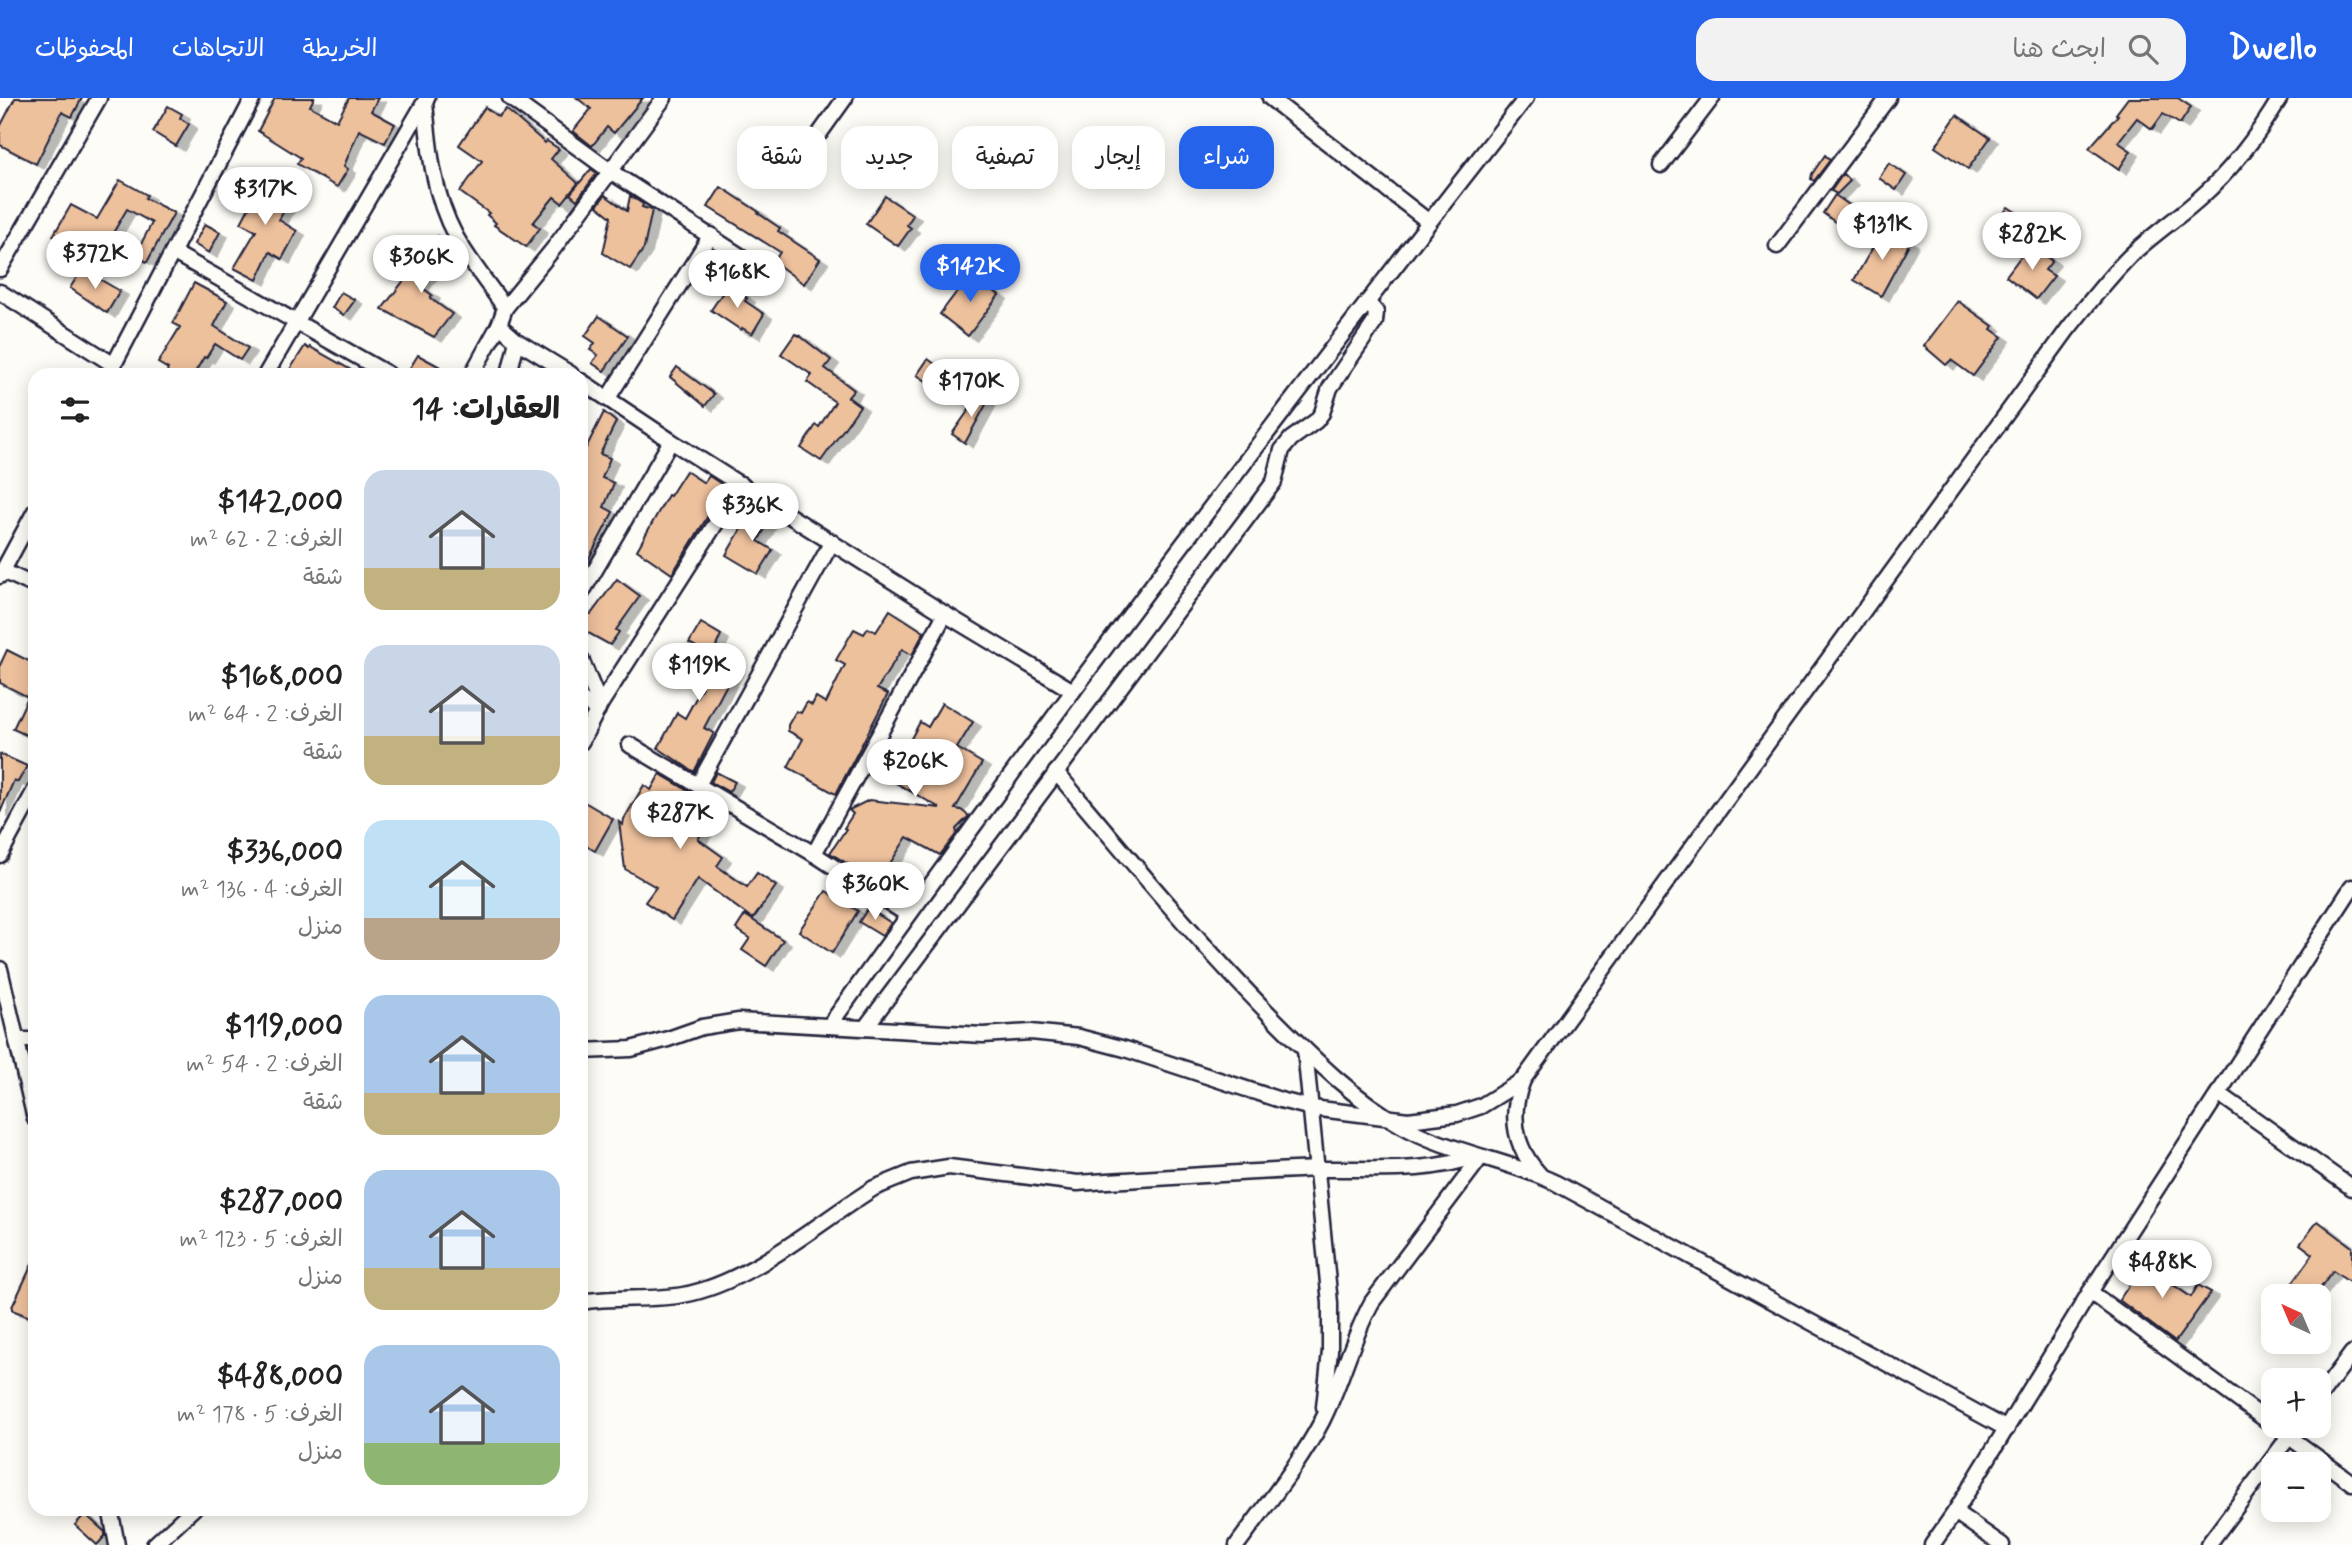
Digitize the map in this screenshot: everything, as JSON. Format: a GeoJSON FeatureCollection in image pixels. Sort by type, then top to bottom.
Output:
{"type":"FeatureCollection","features":[{"type":"Feature","properties":{"kind":"street"},"geometry":{"type":"LineString","coordinates":[[0,269],[99,98]]}},
{"type":"Feature","properties":{"kind":"street"},"geometry":{"type":"LineString","coordinates":[[113,368],[253,98]]}},
{"type":"Feature","properties":{"kind":"street"},"geometry":{"type":"LineString","coordinates":[[510,98],[610,171],[765,272]]}},
{"type":"Feature","properties":{"kind":"street"},"geometry":{"type":"LineString","coordinates":[[475,368],[499,325],[505,308],[554,248],[664,98]]}},
{"type":"Feature","properties":{"kind":"street"},"geometry":{"type":"LineString","coordinates":[[825,126],[845,98]]}},
{"type":"Feature","properties":{"kind":"street"},"geometry":{"type":"LineString","coordinates":[[1270,98],[1429,222]]}},
{"type":"Feature","properties":{"kind":"street"},"geometry":{"type":"LineString","coordinates":[[828,1026],[1073,691],[1367,302],[1526,98]]}},
{"type":"Feature","properties":{"kind":"street"},"geometry":{"type":"LineString","coordinates":[[1661,165],[1712,98]]}},
{"type":"Feature","properties":{"kind":"street"},"geometry":{"type":"LineString","coordinates":[[1777,246],[1888,98]]}},
{"type":"Feature","properties":{"kind":"street"},"geometry":{"type":"LineString","coordinates":[[1540,1175],[1524,1155],[1516,1130],[1516,1105],[1523,1080],[2068,330],[2109,278],[2132,254],[2224,175],[2245,151],[2280,98]]}},
{"type":"Feature","properties":{"kind":"street"},"geometry":{"type":"LineString","coordinates":[[426,100],[429,154],[445,212],[465,253],[505,308]]}},
{"type":"Feature","properties":{"kind":"street"},"geometry":{"type":"LineString","coordinates":[[269,368],[426,100]]}},
{"type":"Feature","properties":{"kind":"street"},"geometry":{"type":"LineString","coordinates":[[608,398],[711,236]]}},
{"type":"Feature","properties":{"kind":"street"},"geometry":{"type":"LineString","coordinates":[[174,253],[378,368]]}},
{"type":"Feature","properties":{"kind":"street"},"geometry":{"type":"LineString","coordinates":[[0,292],[109,368]]}},
{"type":"Feature","properties":{"kind":"street"},"geometry":{"type":"LineString","coordinates":[[865,1028],[1274,482],[1280,456],[1286,444],[1316,421],[1322,413],[1330,388],[1375,322],[1376,312],[1367,302]]}},
{"type":"Feature","properties":{"kind":"street"},"geometry":{"type":"LineString","coordinates":[[499,325],[517,341],[561,368]]}},
{"type":"Feature","properties":{"kind":"street"},"geometry":{"type":"LineString","coordinates":[[510,368],[517,341]]}},
{"type":"Feature","properties":{"kind":"street"},"geometry":{"type":"LineString","coordinates":[[588,385],[945,614],[1073,691]]}},
{"type":"Feature","properties":{"kind":"street"},"geometry":{"type":"LineString","coordinates":[[588,582],[671,441]]}},
{"type":"Feature","properties":{"kind":"street"},"geometry":{"type":"LineString","coordinates":[[588,729],[741,484]]}},
{"type":"Feature","properties":{"kind":"street"},"geometry":{"type":"LineString","coordinates":[[28,524],[1,573],[28,583]]}},
{"type":"Feature","properties":{"kind":"street"},"geometry":{"type":"LineString","coordinates":[[698,785],[832,542]]}},
{"type":"Feature","properties":{"kind":"street"},"geometry":{"type":"LineString","coordinates":[[814,854],[945,614]]}},
{"type":"Feature","properties":{"kind":"street"},"geometry":{"type":"LineString","coordinates":[[588,678],[599,708]]}},
{"type":"Feature","properties":{"kind":"street"},"geometry":{"type":"LineString","coordinates":[[588,703],[599,708]]}},
{"type":"Feature","properties":{"kind":"street"},"geometry":{"type":"LineString","coordinates":[[630,745],[814,854],[908,915]]}},
{"type":"Feature","properties":{"kind":"street"},"geometry":{"type":"LineString","coordinates":[[1056,772],[1227,970],[1305,1050],[1387,1117],[1426,1138],[1540,1175],[2007,1429]]}},
{"type":"Feature","properties":{"kind":"street"},"geometry":{"type":"LineString","coordinates":[[0,855],[28,806]]}},
{"type":"Feature","properties":{"kind":"street"},"geometry":{"type":"LineString","coordinates":[[1932,1545],[2007,1429],[2090,1292],[2352,887]]}},
{"type":"Feature","properties":{"kind":"street"},"geometry":{"type":"LineString","coordinates":[[0,969],[28,1088]]}},
{"type":"Feature","properties":{"kind":"street"},"geometry":{"type":"LineString","coordinates":[[588,1051],[631,1049],[668,1040],[702,1027],[739,1021],[983,1035],[1031,1032],[1102,1042],[1312,1108],[1420,1119],[1457,1114],[1481,1106],[1523,1080]]}},
{"type":"Feature","properties":{"kind":"street"},"geometry":{"type":"LineString","coordinates":[[17,1040],[28,1040]]}},
{"type":"Feature","properties":{"kind":"street"},"geometry":{"type":"LineString","coordinates":[[1305,1050],[1331,1327],[1322,1422]]}},
{"type":"Feature","properties":{"kind":"street"},"geometry":{"type":"LineString","coordinates":[[2218,1093],[2352,1188]]}},
{"type":"Feature","properties":{"kind":"street"},"geometry":{"type":"LineString","coordinates":[[588,1302],[684,1295],[728,1282],[757,1266],[874,1188],[892,1179],[930,1168],[968,1168],[1078,1183],[1317,1169],[1428,1166],[1459,1162],[1478,1156]]}},
{"type":"Feature","properties":{"kind":"street"},"geometry":{"type":"LineString","coordinates":[[1237,1545],[1306,1449],[1322,1422],[1357,1331],[1372,1301],[1478,1156]]}},
{"type":"Feature","properties":{"kind":"street"},"geometry":{"type":"LineString","coordinates":[[2090,1292],[2261,1417]]}},
{"type":"Feature","properties":{"kind":"street"},"geometry":{"type":"LineString","coordinates":[[2331,1381],[2352,1353]]}},
{"type":"Feature","properties":{"kind":"street"},"geometry":{"type":"LineString","coordinates":[[2208,1545],[2288,1438]]}},
{"type":"Feature","properties":{"kind":"street"},"geometry":{"type":"LineString","coordinates":[[2300,1438],[2352,1483]]}},
{"type":"Feature","properties":{"kind":"street"},"geometry":{"type":"LineString","coordinates":[[1955,1512],[2002,1545]]}},
{"type":"Feature","properties":{"kind":"street"},"geometry":{"type":"LineString","coordinates":[[112,1516],[117,1545]]}},
{"type":"Feature","properties":{"kind":"street"},"geometry":{"type":"LineString","coordinates":[[154,1545],[185,1516]]}},
{"type":"Feature","properties":{"kind":"building"},"geometry":{"type":"Polygon","coordinates":[[[15,98],[82,98],[72,117],[62,112],[36,164],[0,145],[0,127],[15,98]]]}},
{"type":"Feature","properties":{"kind":"building"},"geometry":{"type":"Polygon","coordinates":[[[275,98],[314,98],[310,106],[337,121],[349,98],[378,98],[371,111],[395,124],[385,143],[359,130],[344,166],[348,169],[337,187],[297,164],[301,158],[258,131],[275,98]]]}},
{"type":"Feature","properties":{"kind":"building"},"geometry":{"type":"Polygon","coordinates":[[[577,98],[643,98],[614,133],[607,127],[592,146],[573,131],[591,109],[577,98]]]}},
{"type":"Feature","properties":{"kind":"building"},"geometry":{"type":"Polygon","coordinates":[[[2128,98],[2178,98],[2191,107],[2180,124],[2163,114],[2152,129],[2137,118],[2118,142],[2131,151],[2119,169],[2089,148],[2118,115],[2116,114],[2128,98]]]}},
{"type":"Feature","properties":{"kind":"building"},"geometry":{"type":"Polygon","coordinates":[[[168,106],[182,114],[180,118],[189,124],[176,146],[153,132],[168,106]]]}},
{"type":"Feature","properties":{"kind":"building"},"geometry":{"type":"Polygon","coordinates":[[[485,107],[498,117],[506,109],[545,143],[547,141],[559,149],[551,159],[578,183],[562,203],[554,197],[533,223],[540,228],[526,247],[494,225],[496,223],[487,215],[489,213],[460,192],[482,161],[459,145],[485,107]]]}},
{"type":"Feature","properties":{"kind":"building"},"geometry":{"type":"Polygon","coordinates":[[[1957,115],[1990,138],[1968,169],[1935,147],[1957,115]]]}},
{"type":"Feature","properties":{"kind":"building"},"geometry":{"type":"Polygon","coordinates":[[[1825,155],[1830,160],[1814,181],[1811,179],[1812,174],[1825,155]]]}},
{"type":"Feature","properties":{"kind":"building"},"geometry":{"type":"Polygon","coordinates":[[[1889,163],[1906,175],[1896,190],[1879,178],[1889,163]]]}},
{"type":"Feature","properties":{"kind":"building"},"geometry":{"type":"Polygon","coordinates":[[[591,169],[597,173],[577,200],[570,194],[591,169]]]}},
{"type":"Feature","properties":{"kind":"building"},"geometry":{"type":"Polygon","coordinates":[[[258,174],[268,181],[270,177],[286,188],[278,200],[287,205],[279,220],[297,231],[282,259],[270,252],[257,280],[234,268],[256,231],[241,223],[253,200],[245,194],[258,174]]]}},
{"type":"Feature","properties":{"kind":"building"},"geometry":{"type":"Polygon","coordinates":[[[1843,174],[1850,181],[1837,194],[1831,191],[1843,174]]]}},
{"type":"Feature","properties":{"kind":"building"},"geometry":{"type":"Polygon","coordinates":[[[120,180],[147,195],[145,198],[174,213],[147,262],[135,255],[152,223],[127,209],[96,262],[53,236],[71,205],[97,219],[120,180]]]}},
{"type":"Feature","properties":{"kind":"building"},"geometry":{"type":"Polygon","coordinates":[[[721,187],[759,212],[780,228],[778,231],[820,259],[804,284],[774,262],[780,252],[708,207],[721,187]]]}},
{"type":"Feature","properties":{"kind":"building"},"geometry":{"type":"Polygon","coordinates":[[[605,195],[627,211],[630,196],[643,204],[642,207],[652,210],[644,248],[630,269],[603,253],[611,217],[597,206],[605,195]]]}},
{"type":"Feature","properties":{"kind":"building"},"geometry":{"type":"Polygon","coordinates":[[[1835,195],[1852,207],[1839,225],[1823,213],[1835,195]]]}},
{"type":"Feature","properties":{"kind":"building"},"geometry":{"type":"Polygon","coordinates":[[[885,196],[913,215],[907,225],[911,228],[898,246],[866,224],[885,196]]]}},
{"type":"Feature","properties":{"kind":"building"},"geometry":{"type":"Polygon","coordinates":[[[2008,207],[2039,227],[2028,245],[1996,224],[2008,207]]]}},
{"type":"Feature","properties":{"kind":"building"},"geometry":{"type":"Polygon","coordinates":[[[205,224],[220,232],[209,253],[194,244],[205,224]]]}},
{"type":"Feature","properties":{"kind":"building"},"geometry":{"type":"Polygon","coordinates":[[[1884,228],[1910,242],[1881,296],[1854,280],[1884,228]]]}},
{"type":"Feature","properties":{"kind":"building"},"geometry":{"type":"Polygon","coordinates":[[[438,236],[450,248],[420,286],[432,295],[430,298],[452,314],[434,337],[382,309],[438,236]]]}},
{"type":"Feature","properties":{"kind":"building"},"geometry":{"type":"Polygon","coordinates":[[[2030,244],[2052,261],[2045,270],[2054,276],[2036,299],[2006,276],[2030,244]]]}},
{"type":"Feature","properties":{"kind":"building"},"geometry":{"type":"Polygon","coordinates":[[[82,269],[120,291],[107,313],[70,288],[82,269]]]}},
{"type":"Feature","properties":{"kind":"building"},"geometry":{"type":"Polygon","coordinates":[[[971,273],[999,295],[968,336],[940,314],[971,273]]]}},
{"type":"Feature","properties":{"kind":"building"},"geometry":{"type":"Polygon","coordinates":[[[194,283],[227,301],[214,326],[248,348],[240,360],[215,344],[198,368],[166,368],[158,363],[180,327],[173,323],[194,283]]]}},
{"type":"Feature","properties":{"kind":"building"},"geometry":{"type":"Polygon","coordinates":[[[728,285],[764,314],[752,334],[742,328],[741,330],[711,310],[728,285]]]}},
{"type":"Feature","properties":{"kind":"building"},"geometry":{"type":"Polygon","coordinates":[[[341,292],[355,300],[344,315],[332,308],[341,292]]]}},
{"type":"Feature","properties":{"kind":"building"},"geometry":{"type":"Polygon","coordinates":[[[1958,301],[1993,326],[1991,329],[2002,337],[1973,376],[1951,360],[1946,365],[1924,346],[1958,301]]]}},
{"type":"Feature","properties":{"kind":"building"},"geometry":{"type":"Polygon","coordinates":[[[599,316],[628,336],[604,371],[592,363],[598,355],[590,350],[595,343],[585,336],[599,316]]]}},
{"type":"Feature","properties":{"kind":"building"},"geometry":{"type":"Polygon","coordinates":[[[795,334],[831,360],[825,368],[854,390],[848,397],[860,406],[821,461],[801,448],[835,402],[807,382],[812,375],[781,354],[795,334]]]}},
{"type":"Feature","properties":{"kind":"building"},"geometry":{"type":"Polygon","coordinates":[[[305,346],[347,368],[291,368],[305,346]]]}},
{"type":"Feature","properties":{"kind":"building"},"geometry":{"type":"Polygon","coordinates":[[[418,355],[442,368],[410,368],[418,355]]]}},
{"type":"Feature","properties":{"kind":"building"},"geometry":{"type":"Polygon","coordinates":[[[928,359],[946,372],[935,387],[917,375],[928,359]]]}},
{"type":"Feature","properties":{"kind":"building"},"geometry":{"type":"Polygon","coordinates":[[[677,367],[714,394],[705,406],[670,377],[677,367]]]}},
{"type":"Feature","properties":{"kind":"building"},"geometry":{"type":"Polygon","coordinates":[[[980,394],[989,399],[965,443],[952,434],[980,394]]]}},
{"type":"Feature","properties":{"kind":"building"},"geometry":{"type":"Polygon","coordinates":[[[604,412],[616,422],[600,454],[610,458],[602,478],[614,483],[604,507],[613,512],[588,560],[588,444],[604,412]]]}},
{"type":"Feature","properties":{"kind":"building"},"geometry":{"type":"Polygon","coordinates":[[[686,471],[704,483],[709,476],[726,487],[672,574],[637,550],[668,495],[670,496],[686,471]]]}},
{"type":"Feature","properties":{"kind":"building"},"geometry":{"type":"Polygon","coordinates":[[[754,507],[771,518],[758,541],[773,550],[758,574],[726,555],[754,507]]]}},
{"type":"Feature","properties":{"kind":"building"},"geometry":{"type":"Polygon","coordinates":[[[617,579],[640,596],[616,630],[619,632],[610,645],[588,633],[588,613],[591,614],[617,579]]]}},
{"type":"Feature","properties":{"kind":"building"},"geometry":{"type":"Polygon","coordinates":[[[890,610],[924,632],[912,655],[902,649],[877,689],[888,694],[836,794],[788,767],[803,739],[788,731],[788,725],[796,711],[801,713],[807,702],[812,705],[816,697],[826,703],[845,665],[836,660],[854,629],[864,634],[868,628],[876,632],[890,610]]]}},
{"type":"Feature","properties":{"kind":"building"},"geometry":{"type":"Polygon","coordinates":[[[701,623],[721,635],[716,646],[728,653],[723,662],[735,669],[704,728],[714,733],[694,772],[658,748],[677,713],[685,718],[702,687],[694,682],[705,665],[694,658],[700,649],[689,643],[701,623]]]}},
{"type":"Feature","properties":{"kind":"building"},"geometry":{"type":"Polygon","coordinates":[[[7,650],[28,660],[28,697],[0,683],[0,665],[7,650]]]}},
{"type":"Feature","properties":{"kind":"building"},"geometry":{"type":"Polygon","coordinates":[[[28,697],[28,736],[13,729],[28,697]]]}},
{"type":"Feature","properties":{"kind":"building"},"geometry":{"type":"Polygon","coordinates":[[[942,703],[973,722],[957,748],[982,763],[955,809],[969,816],[956,829],[957,833],[940,855],[907,837],[878,882],[830,853],[853,814],[849,810],[869,800],[940,808],[889,779],[920,722],[928,727],[942,703]]]}},
{"type":"Feature","properties":{"kind":"building"},"geometry":{"type":"Polygon","coordinates":[[[0,754],[27,766],[18,782],[14,780],[0,813],[0,754]]]}},
{"type":"Feature","properties":{"kind":"building"},"geometry":{"type":"Polygon","coordinates":[[[716,772],[735,782],[729,792],[711,782],[716,772]]]}},
{"type":"Feature","properties":{"kind":"building"},"geometry":{"type":"Polygon","coordinates":[[[660,774],[719,809],[698,839],[723,857],[717,866],[747,887],[757,873],[776,886],[753,919],[698,879],[672,920],[645,902],[656,887],[625,869],[619,822],[623,825],[644,785],[651,790],[660,774]]]}},
{"type":"Feature","properties":{"kind":"building"},"geometry":{"type":"Polygon","coordinates":[[[588,804],[613,819],[595,851],[588,847],[588,804]]]}},
{"type":"Feature","properties":{"kind":"building"},"geometry":{"type":"Polygon","coordinates":[[[826,891],[858,911],[832,953],[799,931],[826,891]]]}},
{"type":"Feature","properties":{"kind":"building"},"geometry":{"type":"Polygon","coordinates":[[[868,908],[891,923],[882,936],[859,922],[868,908]]]}},
{"type":"Feature","properties":{"kind":"building"},"geometry":{"type":"Polygon","coordinates":[[[745,915],[783,940],[766,966],[742,950],[750,938],[736,929],[745,915]]]}},
{"type":"Feature","properties":{"kind":"building"},"geometry":{"type":"Polygon","coordinates":[[[2318,1221],[2352,1247],[2352,1284],[2333,1271],[2324,1284],[2291,1284],[2313,1254],[2300,1244],[2318,1221]]]}},
{"type":"Feature","properties":{"kind":"building"},"geometry":{"type":"Polygon","coordinates":[[[2150,1255],[2172,1271],[2166,1280],[2191,1297],[2198,1285],[2211,1292],[2175,1342],[2119,1300],[2150,1255]]]}},
{"type":"Feature","properties":{"kind":"building"},"geometry":{"type":"Polygon","coordinates":[[[28,1273],[28,1316],[12,1310],[28,1273]]]}},
{"type":"Feature","properties":{"kind":"building"},"geometry":{"type":"Polygon","coordinates":[[[83,1516],[87,1516],[105,1532],[105,1536],[97,1545],[75,1525],[83,1516]]]}}]}
